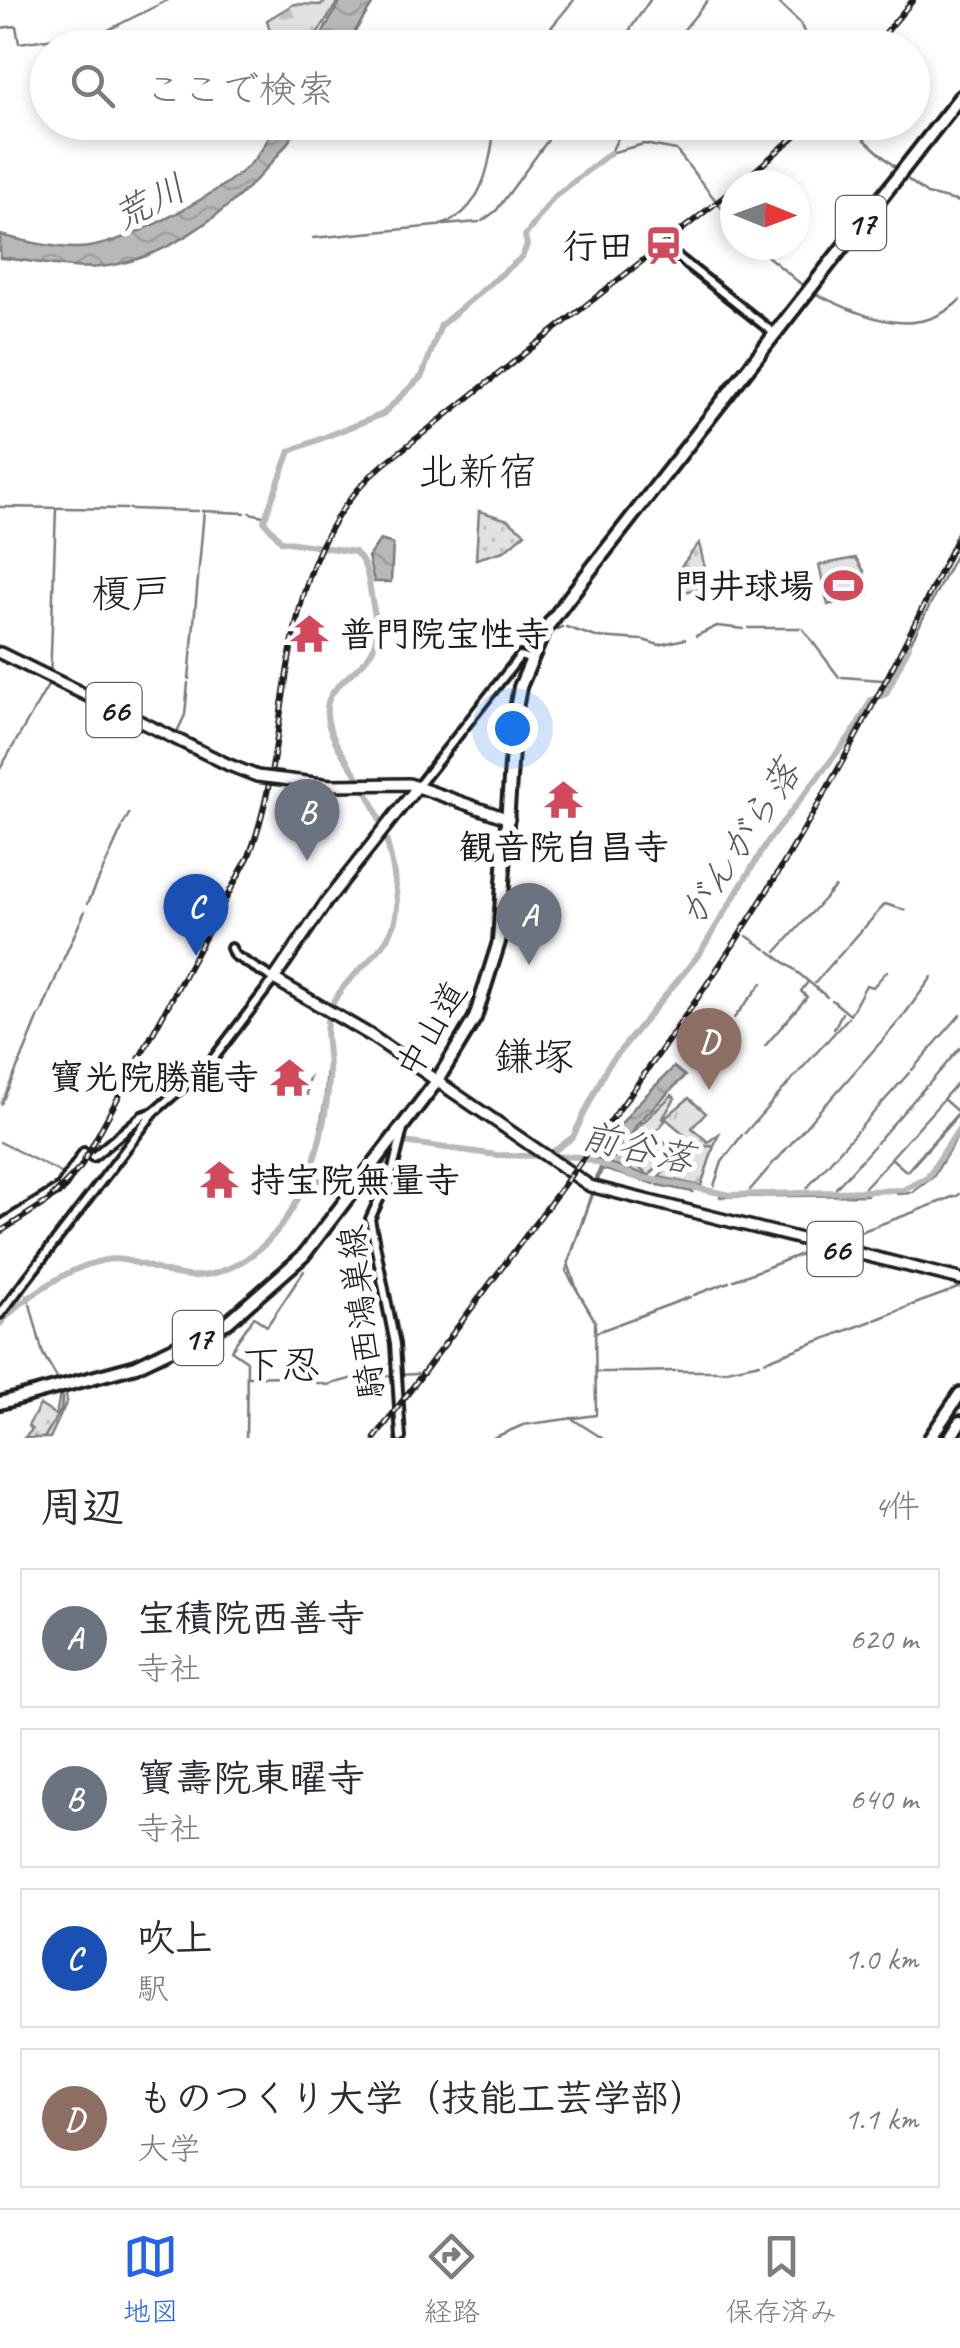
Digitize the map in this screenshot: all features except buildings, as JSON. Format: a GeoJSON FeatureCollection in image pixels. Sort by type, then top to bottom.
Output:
{"type":"FeatureCollection","features":[{"type":"Feature","properties":{"kind":"highway","name":"中山道"},"geometry":{"type":"LineString","coordinates":[[930,135],[960,97]]}},
{"type":"Feature","properties":{"kind":"highway","name":"中山道"},"geometry":{"type":"LineString","coordinates":[[0,1402],[150,1357],[210,1328],[249,1303],[288,1267],[402,1135],[472,1017],[490,970],[500,916],[511,720],[528,659],[553,618],[926,140]]}},
{"type":"Feature","properties":{"kind":"highway","name":"中山道"},"geometry":{"type":"LineString","coordinates":[[350,1193],[435,1082]]}},
{"type":"Feature","properties":{"kind":"highway"},"geometry":{"type":"LineString","coordinates":[[930,1438],[960,1394]]}},
{"type":"Feature","properties":{"kind":"highway"},"geometry":{"type":"LineString","coordinates":[[950,1438],[960,1422]]}},
{"type":"Feature","properties":{"kind":"main road"},"geometry":{"type":"LineString","coordinates":[[679,258],[775,334]]}},
{"type":"Feature","properties":{"kind":"main road","name":"66"},"geometry":{"type":"LineString","coordinates":[[0,654],[257,776],[330,785],[418,786],[507,819]]}},
{"type":"Feature","properties":{"kind":"main road"},"geometry":{"type":"LineString","coordinates":[[0,1314],[154,1112],[210,1063],[383,830],[520,656],[528,659]]}},
{"type":"Feature","properties":{"kind":"main road"},"geometry":{"type":"LineString","coordinates":[[229,950],[273,979]]}},
{"type":"Feature","properties":{"kind":"main road","name":"66"},"geometry":{"type":"LineString","coordinates":[[273,979],[329,1012],[584,1183],[612,1194],[960,1281]]}},
{"type":"Feature","properties":{"kind":"main road"},"geometry":{"type":"LineString","coordinates":[[0,1225],[48,1198],[84,1152],[94,1157],[142,1116],[154,1112]]}},
{"type":"Feature","properties":{"kind":"main road","name":"騎西鴻巣線"},"geometry":{"type":"LineString","coordinates":[[401,1438],[395,1344],[370,1219],[402,1135]]}},
{"type":"Feature","properties":{"kind":"green space"},"geometry":{"type":"Polygon","coordinates":[[[327,0],[339,0],[320,30],[270,30],[267,20],[294,4],[321,5],[327,0]]]}},
{"type":"Feature","properties":{"kind":"green space"},"geometry":{"type":"Polygon","coordinates":[[[479,511],[508,520],[525,533],[504,551],[476,559],[479,511]]]}},
{"type":"Feature","properties":{"kind":"green space"},"geometry":{"type":"Polygon","coordinates":[[[699,543],[709,586],[684,592],[679,569],[699,543]]]}},
{"type":"Feature","properties":{"kind":"green space","name":"門井球場"},"geometry":{"type":"Polygon","coordinates":[[[856,558],[864,571],[868,595],[828,605],[819,565],[856,558]]]}},
{"type":"Feature","properties":{"kind":"green space"},"geometry":{"type":"Polygon","coordinates":[[[672,1095],[675,1098],[663,1118],[665,1121],[631,1160],[647,1175],[592,1158],[596,1151],[614,1157],[624,1153],[639,1126],[672,1095]]]}},
{"type":"Feature","properties":{"kind":"green space"},"geometry":{"type":"Polygon","coordinates":[[[689,1098],[706,1113],[692,1128],[708,1142],[719,1134],[714,1146],[691,1146],[679,1152],[674,1146],[684,1134],[665,1118],[689,1098]]]}},
{"type":"Feature","properties":{"kind":"green space"},"geometry":{"type":"Polygon","coordinates":[[[655,1134],[672,1149],[649,1176],[632,1160],[655,1134]]]}},
{"type":"Feature","properties":{"kind":"green space"},"geometry":{"type":"Polygon","coordinates":[[[714,1146],[701,1186],[659,1177],[685,1147],[714,1146]]]}},
{"type":"Feature","properties":{"kind":"green space"},"geometry":{"type":"Polygon","coordinates":[[[65,1388],[67,1401],[50,1438],[24,1438],[32,1430],[28,1426],[40,1405],[56,1415],[61,1389],[65,1388]]]}},
{"type":"Feature","properties":{"kind":"water"},"geometry":{"type":"Polygon","coordinates":[[[341,0],[375,0],[356,30],[324,30],[341,0]]]}},
{"type":"Feature","properties":{"kind":"water"},"geometry":{"type":"Polygon","coordinates":[[[267,140],[289,140],[241,194],[188,235],[159,250],[100,267],[0,258],[0,235],[77,248],[95,246],[143,229],[217,189],[251,163],[267,140]]]}},
{"type":"Feature","properties":{"kind":"water"},"geometry":{"type":"Polygon","coordinates":[[[380,540],[393,544],[391,582],[374,582],[368,557],[380,540]]]}},
{"type":"Feature","properties":{"kind":"water"},"geometry":{"type":"Polygon","coordinates":[[[674,1067],[685,1076],[637,1124],[624,1149],[609,1155],[601,1150],[636,1105],[674,1067]]]}},
{"type":"Feature","properties":{"kind":"waterway"},"geometry":{"type":"LineString","coordinates":[[108,30],[168,0]]}},
{"type":"Feature","properties":{"kind":"waterway"},"geometry":{"type":"LineString","coordinates":[[549,30],[574,0]]}},
{"type":"Feature","properties":{"kind":"waterway"},"geometry":{"type":"LineString","coordinates":[[630,30],[650,0]]}},
{"type":"Feature","properties":{"kind":"waterway"},"geometry":{"type":"LineString","coordinates":[[684,30],[708,0]]}},
{"type":"Feature","properties":{"kind":"waterway"},"geometry":{"type":"LineString","coordinates":[[776,0],[803,30]]}},
{"type":"Feature","properties":{"kind":"waterway"},"geometry":{"type":"LineString","coordinates":[[0,28],[16,26],[19,43],[30,41]]}},
{"type":"Feature","properties":{"kind":"waterway"},"geometry":{"type":"LineString","coordinates":[[438,226],[453,220],[475,198],[487,169],[493,140]]}},
{"type":"Feature","properties":{"kind":"waterway"},"geometry":{"type":"LineString","coordinates":[[482,221],[496,211],[548,140]]}},
{"type":"Feature","properties":{"kind":"waterway"},"geometry":{"type":"LineString","coordinates":[[611,152],[617,140]]}},
{"type":"Feature","properties":{"kind":"waterway"},"geometry":{"type":"LineString","coordinates":[[865,140],[897,169]]}},
{"type":"Feature","properties":{"kind":"waterway"},"geometry":{"type":"LineString","coordinates":[[610,153],[644,144],[676,150],[720,206]]}},
{"type":"Feature","properties":{"kind":"waterway"},"geometry":{"type":"LineString","coordinates":[[0,1324],[39,1290],[93,1263],[124,1260],[193,1276],[219,1272],[245,1259],[267,1241],[300,1194],[312,1167],[326,1109],[329,1013],[346,984],[390,935],[397,900],[391,858],[378,817],[336,743],[327,711],[334,690],[368,657],[376,640],[366,572],[355,552],[281,541],[264,521],[290,451],[383,414],[422,376],[441,325],[522,257],[527,245],[525,236],[553,198],[610,153]]}},
{"type":"Feature","properties":{"kind":"waterway"},"geometry":{"type":"LineString","coordinates":[[902,175],[927,194],[960,202]]}},
{"type":"Feature","properties":{"kind":"waterway"},"geometry":{"type":"LineString","coordinates":[[444,225],[479,222]]}},
{"type":"Feature","properties":{"kind":"waterway"},"geometry":{"type":"LineString","coordinates":[[313,238],[436,226]]}},
{"type":"Feature","properties":{"kind":"waterway"},"geometry":{"type":"LineString","coordinates":[[772,260],[807,289]]}},
{"type":"Feature","properties":{"kind":"waterway"},"geometry":{"type":"LineString","coordinates":[[814,293],[869,316],[906,322],[943,313],[960,300]]}},
{"type":"Feature","properties":{"kind":"waterway"},"geometry":{"type":"LineString","coordinates":[[0,507],[126,509]]}},
{"type":"Feature","properties":{"kind":"waterway"},"geometry":{"type":"LineString","coordinates":[[0,769],[50,682],[56,508]]}},
{"type":"Feature","properties":{"kind":"waterway"},"geometry":{"type":"LineString","coordinates":[[129,509],[198,511]]}},
{"type":"Feature","properties":{"kind":"waterway"},"geometry":{"type":"LineString","coordinates":[[202,511],[245,513]]}},
{"type":"Feature","properties":{"kind":"waterway"},"geometry":{"type":"LineString","coordinates":[[189,679],[204,511]]}},
{"type":"Feature","properties":{"kind":"waterway"},"geometry":{"type":"LineString","coordinates":[[250,513],[263,516]]}},
{"type":"Feature","properties":{"kind":"waterway","name":"がんがら落"},"geometry":{"type":"LineString","coordinates":[[909,646],[960,546]]}},
{"type":"Feature","properties":{"kind":"waterway"},"geometry":{"type":"LineString","coordinates":[[696,636],[717,626],[744,629]]}},
{"type":"Feature","properties":{"kind":"waterway"},"geometry":{"type":"LineString","coordinates":[[549,632],[562,627]]}},
{"type":"Feature","properties":{"kind":"waterway"},"geometry":{"type":"LineString","coordinates":[[566,627],[596,637]]}},
{"type":"Feature","properties":{"kind":"waterway"},"geometry":{"type":"LineString","coordinates":[[749,628],[800,628]]}},
{"type":"Feature","properties":{"kind":"waterway"},"geometry":{"type":"LineString","coordinates":[[803,629],[839,677]]}},
{"type":"Feature","properties":{"kind":"waterway"},"geometry":{"type":"LineString","coordinates":[[528,640],[533,636]]}},
{"type":"Feature","properties":{"kind":"waterway"},"geometry":{"type":"LineString","coordinates":[[598,637],[641,640]]}},
{"type":"Feature","properties":{"kind":"waterway"},"geometry":{"type":"LineString","coordinates":[[643,640],[659,645],[685,639]]}},
{"type":"Feature","properties":{"kind":"waterway","name":"がんがら落"},"geometry":{"type":"LineString","coordinates":[[546,1157],[573,1137],[607,1067],[700,953],[768,841],[854,731],[871,700],[886,694],[909,646]]}},
{"type":"Feature","properties":{"kind":"waterway"},"geometry":{"type":"LineString","coordinates":[[842,677],[882,680]]}},
{"type":"Feature","properties":{"kind":"waterway"},"geometry":{"type":"LineString","coordinates":[[176,734],[185,715],[188,683]]}},
{"type":"Feature","properties":{"kind":"waterway"},"geometry":{"type":"LineString","coordinates":[[123,825],[129,814]]}},
{"type":"Feature","properties":{"kind":"waterway"},"geometry":{"type":"LineString","coordinates":[[88,903],[122,828]]}},
{"type":"Feature","properties":{"kind":"waterway"},"geometry":{"type":"LineString","coordinates":[[827,895],[835,887]]}},
{"type":"Feature","properties":{"kind":"waterway"},"geometry":{"type":"LineString","coordinates":[[776,952],[826,897]]}},
{"type":"Feature","properties":{"kind":"waterway"},"geometry":{"type":"LineString","coordinates":[[864,928],[885,904],[905,910]]}},
{"type":"Feature","properties":{"kind":"waterway"},"geometry":{"type":"LineString","coordinates":[[63,960],[85,911]]}},
{"type":"Feature","properties":{"kind":"waterway"},"geometry":{"type":"LineString","coordinates":[[837,958],[862,930]]}},
{"type":"Feature","properties":{"kind":"waterway"},"geometry":{"type":"LineString","coordinates":[[747,936],[766,949]]}},
{"type":"Feature","properties":{"kind":"waterway"},"geometry":{"type":"LineString","coordinates":[[769,951],[795,970]]}},
{"type":"Feature","properties":{"kind":"waterway"},"geometry":{"type":"LineString","coordinates":[[815,983],[835,960]]}},
{"type":"Feature","properties":{"kind":"waterway"},"geometry":{"type":"LineString","coordinates":[[41,1014],[62,963]]}},
{"type":"Feature","properties":{"kind":"waterway"},"geometry":{"type":"LineString","coordinates":[[832,1000],[850,1015],[866,985],[873,987],[887,971]]}},
{"type":"Feature","properties":{"kind":"waterway"},"geometry":{"type":"LineString","coordinates":[[797,972],[827,997]]}},
{"type":"Feature","properties":{"kind":"waterway"},"geometry":{"type":"LineString","coordinates":[[901,1019],[932,977]]}},
{"type":"Feature","properties":{"kind":"waterway"},"geometry":{"type":"LineString","coordinates":[[765,1046],[807,997],[801,991],[808,982]]}},
{"type":"Feature","properties":{"kind":"waterway"},"geometry":{"type":"LineString","coordinates":[[734,1018],[762,983]]}},
{"type":"Feature","properties":{"kind":"waterway"},"geometry":{"type":"LineString","coordinates":[[834,1029],[842,1013]]}},
{"type":"Feature","properties":{"kind":"waterway"},"geometry":{"type":"LineString","coordinates":[[912,1070],[960,1015]]}},
{"type":"Feature","properties":{"kind":"waterway"},"geometry":{"type":"LineString","coordinates":[[21,1060],[39,1016]]}},
{"type":"Feature","properties":{"kind":"waterway"},"geometry":{"type":"LineString","coordinates":[[797,1074],[848,1018]]}},
{"type":"Feature","properties":{"kind":"waterway"},"geometry":{"type":"LineString","coordinates":[[880,1043],[900,1020]]}},
{"type":"Feature","properties":{"kind":"waterway"},"geometry":{"type":"LineString","coordinates":[[828,1102],[879,1044]]}},
{"type":"Feature","properties":{"kind":"waterway"},"geometry":{"type":"LineString","coordinates":[[928,1085],[960,1048]]}},
{"type":"Feature","properties":{"kind":"waterway"},"geometry":{"type":"LineString","coordinates":[[1,1104],[20,1062]]}},
{"type":"Feature","properties":{"kind":"waterway"},"geometry":{"type":"LineString","coordinates":[[325,1097],[327,1066]]}},
{"type":"Feature","properties":{"kind":"waterway"},"geometry":{"type":"LineString","coordinates":[[859,1129],[909,1073]]}},
{"type":"Feature","properties":{"kind":"waterway"},"geometry":{"type":"LineString","coordinates":[[308,1081],[310,1076]]}},
{"type":"Feature","properties":{"kind":"waterway"},"geometry":{"type":"LineString","coordinates":[[745,1133],[795,1076]]}},
{"type":"Feature","properties":{"kind":"waterway"},"geometry":{"type":"LineString","coordinates":[[958,1112],[943,1099],[960,1080]]}},
{"type":"Feature","properties":{"kind":"waterway"},"geometry":{"type":"LineString","coordinates":[[876,1143],[926,1086]]}},
{"type":"Feature","properties":{"kind":"waterway"},"geometry":{"type":"LineString","coordinates":[[307,1088],[307,1095]]}},
{"type":"Feature","properties":{"kind":"waterway"},"geometry":{"type":"LineString","coordinates":[[320,1127],[325,1099]]}},
{"type":"Feature","properties":{"kind":"waterway"},"geometry":{"type":"LineString","coordinates":[[905,1170],[891,1158],[942,1101]]}},
{"type":"Feature","properties":{"kind":"waterway"},"geometry":{"type":"LineString","coordinates":[[776,1161],[826,1103]]}},
{"type":"Feature","properties":{"kind":"waterway"},"geometry":{"type":"LineString","coordinates":[[907,1171],[957,1114]]}},
{"type":"Feature","properties":{"kind":"waterway"},"geometry":{"type":"LineString","coordinates":[[908,1171],[958,1115]]}},
{"type":"Feature","properties":{"kind":"waterway","name":"前谷落"},"geometry":{"type":"LineString","coordinates":[[308,1176],[360,1195],[384,1177],[396,1141],[497,1155],[580,1157],[634,1176],[731,1195],[903,1190],[927,1178],[960,1127]]}},
{"type":"Feature","properties":{"kind":"waterway"},"geometry":{"type":"LineString","coordinates":[[807,1188],[857,1131]]}},
{"type":"Feature","properties":{"kind":"waterway"},"geometry":{"type":"LineString","coordinates":[[913,1192],[933,1177],[960,1132]]}},
{"type":"Feature","properties":{"kind":"waterway"},"geometry":{"type":"LineString","coordinates":[[714,1186],[722,1162],[742,1135]]}},
{"type":"Feature","properties":{"kind":"waterway"},"geometry":{"type":"LineString","coordinates":[[0,1142],[61,1173]]}},
{"type":"Feature","properties":{"kind":"waterway"},"geometry":{"type":"LineString","coordinates":[[836,1188],[874,1146]]}},
{"type":"Feature","properties":{"kind":"waterway"},"geometry":{"type":"LineString","coordinates":[[865,1187],[890,1160]]}},
{"type":"Feature","properties":{"kind":"waterway"},"geometry":{"type":"LineString","coordinates":[[750,1190],[774,1162]]}},
{"type":"Feature","properties":{"kind":"waterway"},"geometry":{"type":"LineString","coordinates":[[595,1182],[601,1165]]}},
{"type":"Feature","properties":{"kind":"waterway","name":"前谷落"},"geometry":{"type":"LineString","coordinates":[[596,1185],[602,1169],[655,1184]]}},
{"type":"Feature","properties":{"kind":"waterway"},"geometry":{"type":"LineString","coordinates":[[658,1185],[693,1192]]}},
{"type":"Feature","properties":{"kind":"waterway","name":"前谷落"},"geometry":{"type":"LineString","coordinates":[[897,1194],[910,1193]]}},
{"type":"Feature","properties":{"kind":"waterway"},"geometry":{"type":"LineString","coordinates":[[591,1194],[566,1271],[595,1321],[596,1413]]}},
{"type":"Feature","properties":{"kind":"waterway"},"geometry":{"type":"LineString","coordinates":[[576,1287],[568,1263],[593,1194]]}},
{"type":"Feature","properties":{"kind":"waterway","name":"前谷落"},"geometry":{"type":"LineString","coordinates":[[720,1197],[867,1195]]}},
{"type":"Feature","properties":{"kind":"waterway"},"geometry":{"type":"LineString","coordinates":[[919,1210],[955,1196]]}},
{"type":"Feature","properties":{"kind":"waterway"},"geometry":{"type":"LineString","coordinates":[[881,1224],[917,1211]]}},
{"type":"Feature","properties":{"kind":"waterway"},"geometry":{"type":"LineString","coordinates":[[844,1238],[879,1225]]}},
{"type":"Feature","properties":{"kind":"waterway"},"geometry":{"type":"LineString","coordinates":[[806,1253],[813,1250]]}},
{"type":"Feature","properties":{"kind":"waterway"},"geometry":{"type":"LineString","coordinates":[[768,1267],[804,1253]]}},
{"type":"Feature","properties":{"kind":"waterway"},"geometry":{"type":"LineString","coordinates":[[734,1280],[766,1268]]}},
{"type":"Feature","properties":{"kind":"waterway"},"geometry":{"type":"LineString","coordinates":[[246,1438],[247,1361],[231,1350],[254,1317],[267,1326],[304,1271]]}},
{"type":"Feature","properties":{"kind":"waterway"},"geometry":{"type":"LineString","coordinates":[[694,1295],[729,1282]]}},
{"type":"Feature","properties":{"kind":"waterway"},"geometry":{"type":"LineString","coordinates":[[950,1291],[960,1287]]}},
{"type":"Feature","properties":{"kind":"waterway"},"geometry":{"type":"LineString","coordinates":[[912,1305],[948,1292]]}},
{"type":"Feature","properties":{"kind":"waterway"},"geometry":{"type":"LineString","coordinates":[[27,1296],[29,1301]]}},
{"type":"Feature","properties":{"kind":"waterway"},"geometry":{"type":"LineString","coordinates":[[655,1310],[690,1297]]}},
{"type":"Feature","properties":{"kind":"waterway"},"geometry":{"type":"LineString","coordinates":[[30,1304],[43,1354],[59,1381]]}},
{"type":"Feature","properties":{"kind":"waterway"},"geometry":{"type":"LineString","coordinates":[[875,1320],[910,1306]]}},
{"type":"Feature","properties":{"kind":"waterway"},"geometry":{"type":"LineString","coordinates":[[618,1324],[653,1311]]}},
{"type":"Feature","properties":{"kind":"waterway"},"geometry":{"type":"LineString","coordinates":[[837,1334],[872,1321]]}},
{"type":"Feature","properties":{"kind":"waterway"},"geometry":{"type":"LineString","coordinates":[[597,1332],[616,1325]]}},
{"type":"Feature","properties":{"kind":"waterway"},"geometry":{"type":"LineString","coordinates":[[799,1348],[835,1335]]}},
{"type":"Feature","properties":{"kind":"waterway"},"geometry":{"type":"LineString","coordinates":[[765,1361],[797,1349]]}},
{"type":"Feature","properties":{"kind":"waterway"},"geometry":{"type":"LineString","coordinates":[[722,1371],[760,1363]]}},
{"type":"Feature","properties":{"kind":"waterway"},"geometry":{"type":"LineString","coordinates":[[635,1372],[675,1371]]}},
{"type":"Feature","properties":{"kind":"waterway"},"geometry":{"type":"LineString","coordinates":[[678,1371],[719,1371]]}},
{"type":"Feature","properties":{"kind":"waterway"},"geometry":{"type":"LineString","coordinates":[[597,1372],[633,1372]]}},
{"type":"Feature","properties":{"kind":"waterway"},"geometry":{"type":"LineString","coordinates":[[247,1377],[286,1376],[327,1385],[358,1377],[417,1374]]}},
{"type":"Feature","properties":{"kind":"waterway"},"geometry":{"type":"LineString","coordinates":[[44,1438],[61,1410],[63,1390]]}},
{"type":"Feature","properties":{"kind":"waterway"},"geometry":{"type":"LineString","coordinates":[[493,1438],[523,1425],[596,1415]]}},
{"type":"Feature","properties":{"kind":"waterway"},"geometry":{"type":"LineString","coordinates":[[571,1418],[602,1438]]}},
{"type":"Feature","properties":{"kind":"railway"},"geometry":{"type":"LineString","coordinates":[[888,30],[913,0]]}},
{"type":"Feature","properties":{"kind":"railway"},"geometry":{"type":"LineString","coordinates":[[756,170],[790,140]]}},
{"type":"Feature","properties":{"kind":"railway"},"geometry":{"type":"LineString","coordinates":[[0,1232],[48,1201],[80,1168],[249,856],[264,806],[303,596],[321,547],[347,503],[384,464],[720,200]]}},
{"type":"Feature","properties":{"kind":"railway"},"geometry":{"type":"LineString","coordinates":[[375,1438],[604,1131],[735,942],[854,740],[960,531]]}},
{"type":"Feature","properties":{"kind":"place","name":"行田"},"geometry":{"type":"Point","coordinates":[663,246]}},
{"type":"Feature","properties":{"kind":"place","name":"門井球場"},"geometry":{"type":"Point","coordinates":[844,586]}},
{"type":"Feature","properties":{"kind":"place","name":"普門院宝性寺"},"geometry":{"type":"Point","coordinates":[310,634]}},
{"type":"Feature","properties":{"kind":"place","name":"観音院自昌寺"},"geometry":{"type":"Point","coordinates":[564,800]}},
{"type":"Feature","properties":{"kind":"place","name":"寶壽院東曜寺"},"geometry":{"type":"Point","coordinates":[307,861]}},
{"type":"Feature","properties":{"kind":"place","name":"吹上"},"geometry":{"type":"Point","coordinates":[196,956]}},
{"type":"Feature","properties":{"kind":"place","name":"宝積院西善寺"},"geometry":{"type":"Point","coordinates":[529,965]}},
{"type":"Feature","properties":{"kind":"place","name":"寶光院勝龍寺"},"geometry":{"type":"Point","coordinates":[289,1077]}},
{"type":"Feature","properties":{"kind":"place","name":"ものつくり大学（技能工芸学部）"},"geometry":{"type":"Point","coordinates":[709,1090]}},
{"type":"Feature","properties":{"kind":"place","name":"持宝院無量寺"},"geometry":{"type":"Point","coordinates":[220,1180]}},
{"type":"Feature","properties":{"kind":"district","name":"北新宿"},"geometry":{"type":"Point","coordinates":[478,471]}},
{"type":"Feature","properties":{"kind":"district","name":"榎戸"},"geometry":{"type":"Point","coordinates":[131,593]}},
{"type":"Feature","properties":{"kind":"district","name":"鎌塚"},"geometry":{"type":"Point","coordinates":[534,1056]}},
{"type":"Feature","properties":{"kind":"district","name":"下忍"},"geometry":{"type":"Point","coordinates":[281,1364]}},
{"type":"Feature","properties":{"kind":"water label","name":"荒川"},"geometry":{"type":"Point","coordinates":[149,202]}}]}
